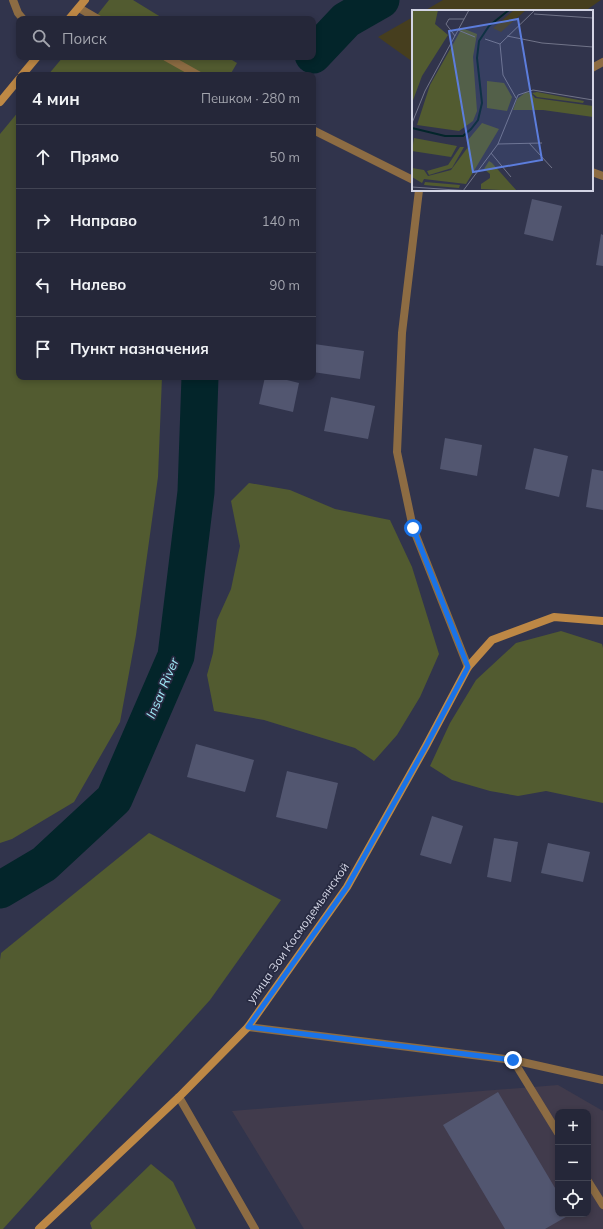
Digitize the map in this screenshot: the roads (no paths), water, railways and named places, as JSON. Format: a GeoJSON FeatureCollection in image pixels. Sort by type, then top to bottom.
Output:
{"type":"FeatureCollection","features":[{"type":"Feature","properties":{"kind":"street"},"geometry":{"type":"LineString","coordinates":[[13,0],[21,16]]}},
{"type":"Feature","properties":{"kind":"street"},"geometry":{"type":"LineString","coordinates":[[72,16],[85,0]]}},
{"type":"Feature","properties":{"kind":"street"},"geometry":{"type":"LineString","coordinates":[[79,8],[93,16]]}},
{"type":"Feature","properties":{"kind":"street"},"geometry":{"type":"LineString","coordinates":[[24,72],[34,60]]}},
{"type":"Feature","properties":{"kind":"street"},"geometry":{"type":"LineString","coordinates":[[171,60],[193,72]]}},
{"type":"Feature","properties":{"kind":"street"},"geometry":{"type":"LineString","coordinates":[[593,67],[603,62]]}},
{"type":"Feature","properties":{"kind":"street"},"geometry":{"type":"LineString","coordinates":[[0,102],[16,83]]}},
{"type":"Feature","properties":{"kind":"street"},"geometry":{"type":"LineString","coordinates":[[316,132],[412,180]]}},
{"type":"Feature","properties":{"kind":"street"},"geometry":{"type":"LineString","coordinates":[[593,172],[603,176]]}},
{"type":"Feature","properties":{"kind":"street"},"geometry":{"type":"LineString","coordinates":[[419,191],[402,333],[397,452],[413,528],[468,667]]}},
{"type":"Feature","properties":{"kind":"street","name":"улица Зои Космодемьянской"},"geometry":{"type":"LineString","coordinates":[[39,1229],[179,1096],[248,1027],[347,887],[426,746],[468,667],[492,640],[554,617],[603,621]]}},
{"type":"Feature","properties":{"kind":"street"},"geometry":{"type":"LineString","coordinates":[[248,1027],[513,1060],[603,1080]]}},
{"type":"Feature","properties":{"kind":"street"},"geometry":{"type":"LineString","coordinates":[[513,1060],[555,1127]]}},
{"type":"Feature","properties":{"kind":"street"},"geometry":{"type":"LineString","coordinates":[[179,1096],[255,1229]]}},
{"type":"Feature","properties":{"kind":"street"},"geometry":{"type":"LineString","coordinates":[[591,1186],[603,1205]]}},
{"type":"Feature","properties":{"kind":"waterway","name":"Insar River"},"geometry":{"type":"LineString","coordinates":[[316,52],[346,20],[381,0]]}},
{"type":"Feature","properties":{"kind":"waterway","name":"Insar River"},"geometry":{"type":"LineString","coordinates":[[0,890],[44,864],[114,799],[176,656],[196,492],[200,380]]}}]}
